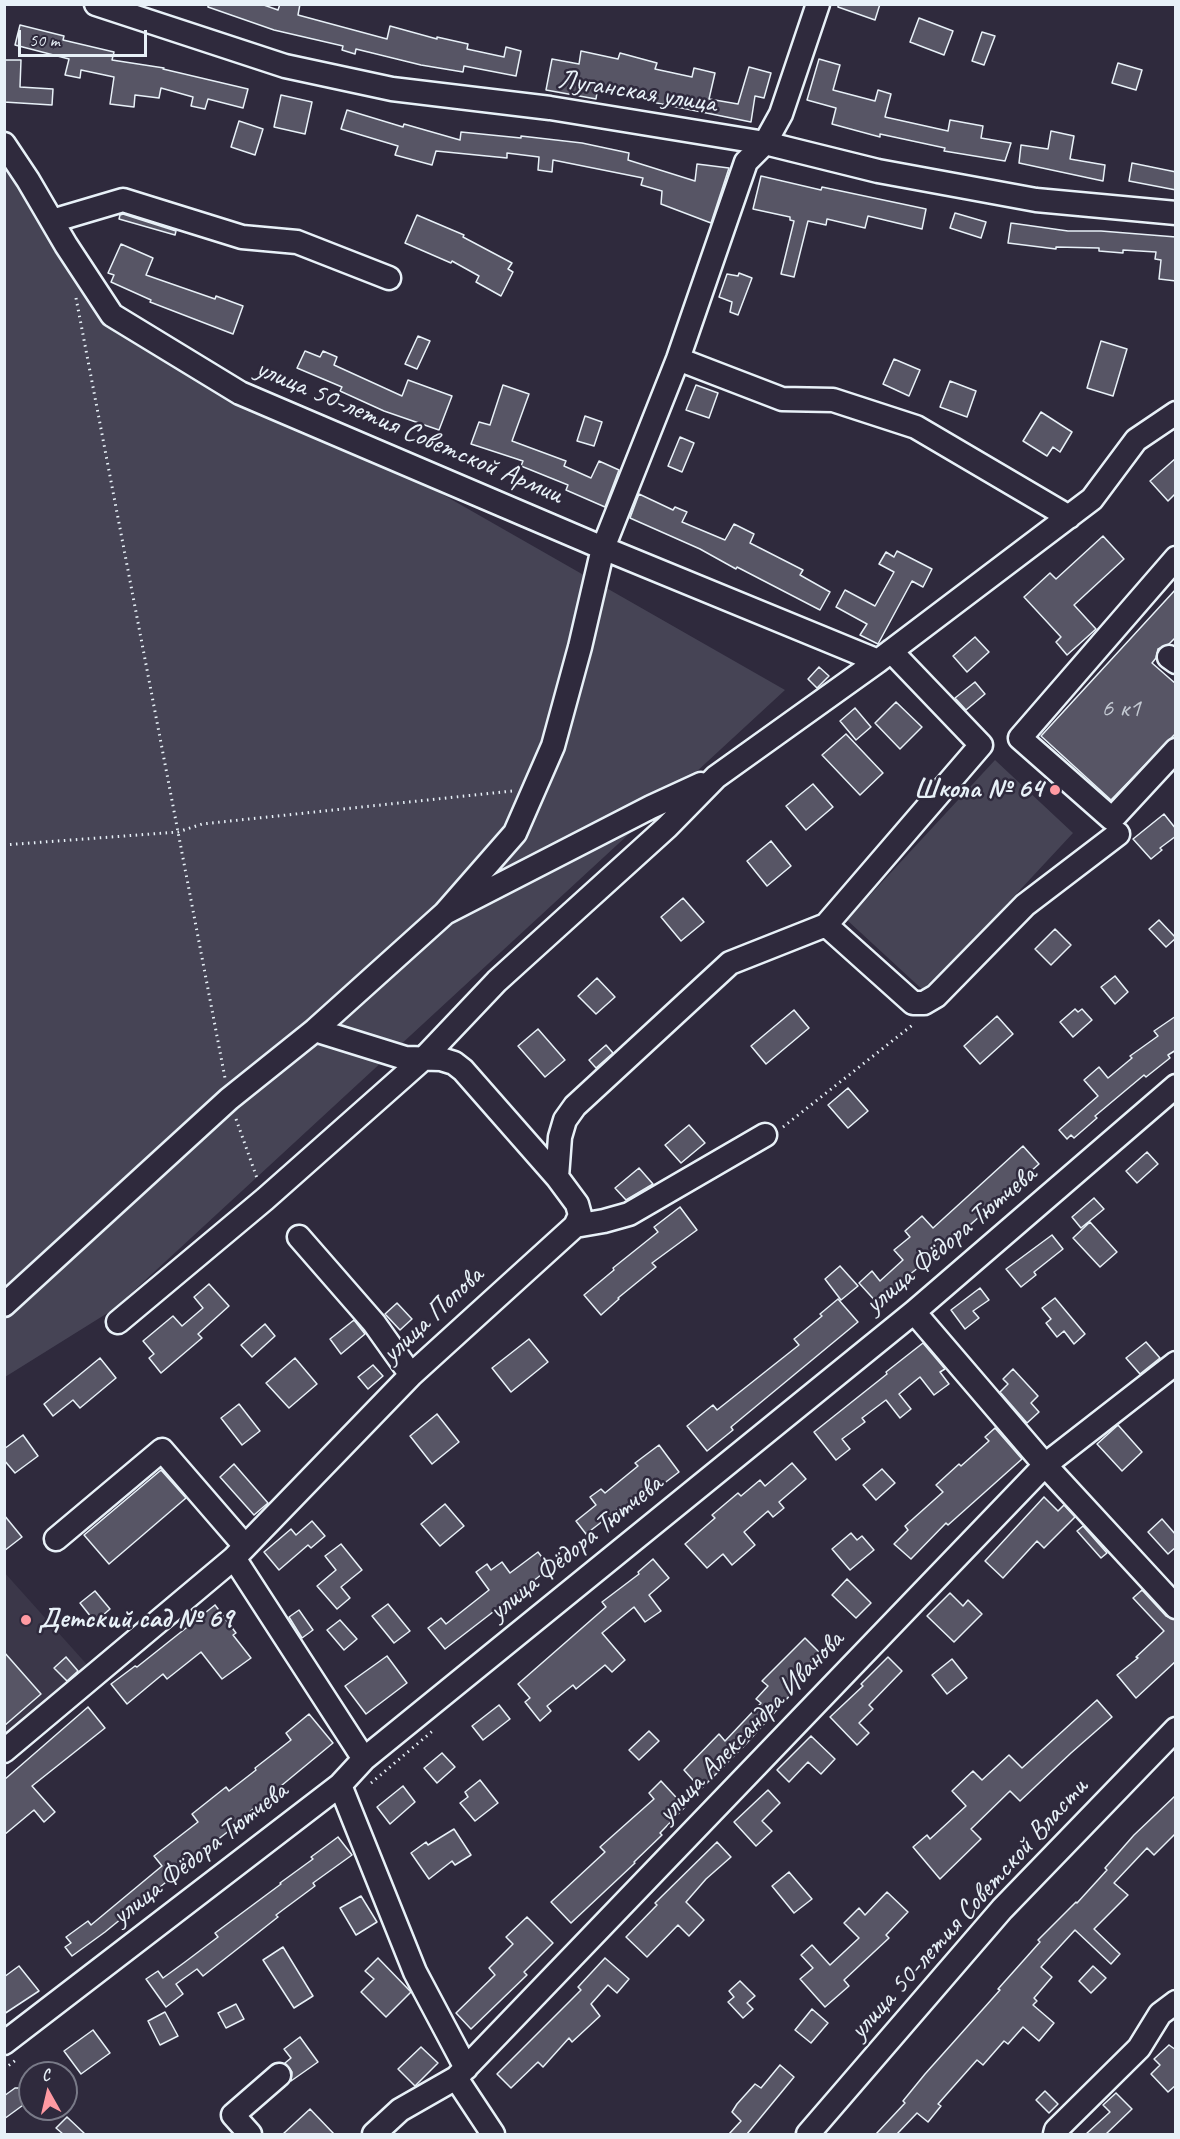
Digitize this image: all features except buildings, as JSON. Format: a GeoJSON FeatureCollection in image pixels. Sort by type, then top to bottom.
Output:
{"type":"FeatureCollection","features":[{"type":"Feature","properties":{"kind":"street","name":"Луганская улица"},"geometry":{"type":"LineString","coordinates":[[96,4],[285,66],[392,89],[550,108],[765,143],[878,171],[1036,200],[1176,213]]}},
{"type":"Feature","properties":{"kind":"street"},"geometry":{"type":"LineString","coordinates":[[4,1305],[229,1099],[315,1030],[445,914],[515,832],[553,746],[580,647],[603,548],[678,359],[746,162],[765,143],[780,114],[818,4]]}},
{"type":"Feature","properties":{"kind":"street","name":"улица 50-летия Советской Армии"},"geometry":{"type":"LineString","coordinates":[[4,144],[112,315],[240,393],[603,548],[885,656]]}},
{"type":"Feature","properties":{"kind":"street"},"geometry":{"type":"LineString","coordinates":[[52,221],[123,200],[242,237],[297,242],[389,278]]}},
{"type":"Feature","properties":{"kind":"street"},"geometry":{"type":"LineString","coordinates":[[678,359],[782,399],[833,400],[916,427],[1069,516]]}},
{"type":"Feature","properties":{"kind":"street"},"geometry":{"type":"LineString","coordinates":[[118,1322],[265,1199],[423,1059],[497,981],[666,827],[716,777],[885,656],[1092,499],[1136,440],[1176,413]]}},
{"type":"Feature","properties":{"kind":"street"},"geometry":{"type":"LineString","coordinates":[[557,1178],[560,1137],[565,1120],[575,1106],[730,963],[826,925],[981,745],[1020,738],[1176,558]]}},
{"type":"Feature","properties":{"kind":"street"},"geometry":{"type":"LineString","coordinates":[[885,656],[981,745]]}},
{"type":"Feature","properties":{"kind":"street"},"geometry":{"type":"LineString","coordinates":[[1020,738],[1112,819],[1176,750]]}},
{"type":"Feature","properties":{"kind":"street"},"geometry":{"type":"LineString","coordinates":[[445,914],[651,807],[716,777]]}},
{"type":"Feature","properties":{"kind":"street"},"geometry":{"type":"LineString","coordinates":[[826,925],[913,1002],[924,1003],[936,996],[1025,904],[1118,834]]}},
{"type":"Feature","properties":{"kind":"street"},"geometry":{"type":"LineString","coordinates":[[315,1030],[405,1058],[441,1059],[463,1070],[578,1204],[580,1215],[575,1226]]}},
{"type":"Feature","properties":{"kind":"street","name":"улица Фёдора Тютчева"},"geometry":{"type":"LineString","coordinates":[[4,2043],[340,1785],[364,1759],[914,1311],[1176,1086]]}},
{"type":"Feature","properties":{"kind":"street"},"geometry":{"type":"LineString","coordinates":[[575,1226],[629,1214],[765,1135]]}},
{"type":"Feature","properties":{"kind":"street","name":"улица Попова"},"geometry":{"type":"LineString","coordinates":[[4,1751],[239,1552],[411,1375],[575,1226]]}},
{"type":"Feature","properties":{"kind":"street"},"geometry":{"type":"LineString","coordinates":[[298,1238],[374,1323],[411,1375]]}},
{"type":"Feature","properties":{"kind":"street"},"geometry":{"type":"LineString","coordinates":[[914,1311],[1045,1465],[1176,1607]]}},
{"type":"Feature","properties":{"kind":"street","name":"улица Александра Иванова"},"geometry":{"type":"LineString","coordinates":[[374,2134],[400,2110],[461,2073],[1045,1465],[1176,1363]]}},
{"type":"Feature","properties":{"kind":"street"},"geometry":{"type":"LineString","coordinates":[[56,1539],[162,1450],[239,1552],[364,1759]]}},
{"type":"Feature","properties":{"kind":"street","name":"улица 50-летия Советской Власти"},"geometry":{"type":"LineString","coordinates":[[810,2134],[1002,1910],[1176,1729]]}},
{"type":"Feature","properties":{"kind":"street"},"geometry":{"type":"LineString","coordinates":[[340,1785],[415,1972],[461,2073],[493,2134]]}},
{"type":"Feature","properties":{"kind":"street"},"geometry":{"type":"LineString","coordinates":[[1055,2134],[1056,2130],[1139,2048],[1160,2014],[1176,2002]]}},
{"type":"Feature","properties":{"kind":"street"},"geometry":{"type":"LineString","coordinates":[[250,2134],[233,2115],[279,2075]]}},
{"type":"Feature","properties":{"kind":"path"},"geometry":{"type":"LineString","coordinates":[[75,292],[229,1099],[265,1199]]}},
{"type":"Feature","properties":{"kind":"path"},"geometry":{"type":"LineString","coordinates":[[4,845],[178,832],[202,824],[535,788]]}},
{"type":"Feature","properties":{"kind":"path"},"geometry":{"type":"LineString","coordinates":[[765,1135],[789,1124],[918,1020],[924,1003]]}},
{"type":"Feature","properties":{"kind":"shaded area"},"geometry":{"type":"Polygon","coordinates":[[[4,165],[90,293],[785,690],[114,1309],[5,1377],[4,165]]]}},
{"type":"Feature","properties":{"kind":"shaded area"},"geometry":{"type":"Polygon","coordinates":[[[995,760],[1073,833],[925,992],[847,920],[995,760]]]}},
{"type":"Feature","properties":{"kind":"shaded area","name":"Детский сад № 69"},"geometry":{"type":"Polygon","coordinates":[[[4,1572],[90,1668],[4,1741],[4,1572]]]}},
{"type":"Feature","properties":{"kind":"place","name":"Школа № 64"},"geometry":{"type":"Point","coordinates":[1055,790]}},
{"type":"Feature","properties":{"kind":"place","name":"Детский сад № 69"},"geometry":{"type":"Point","coordinates":[26,1620]}}]}
